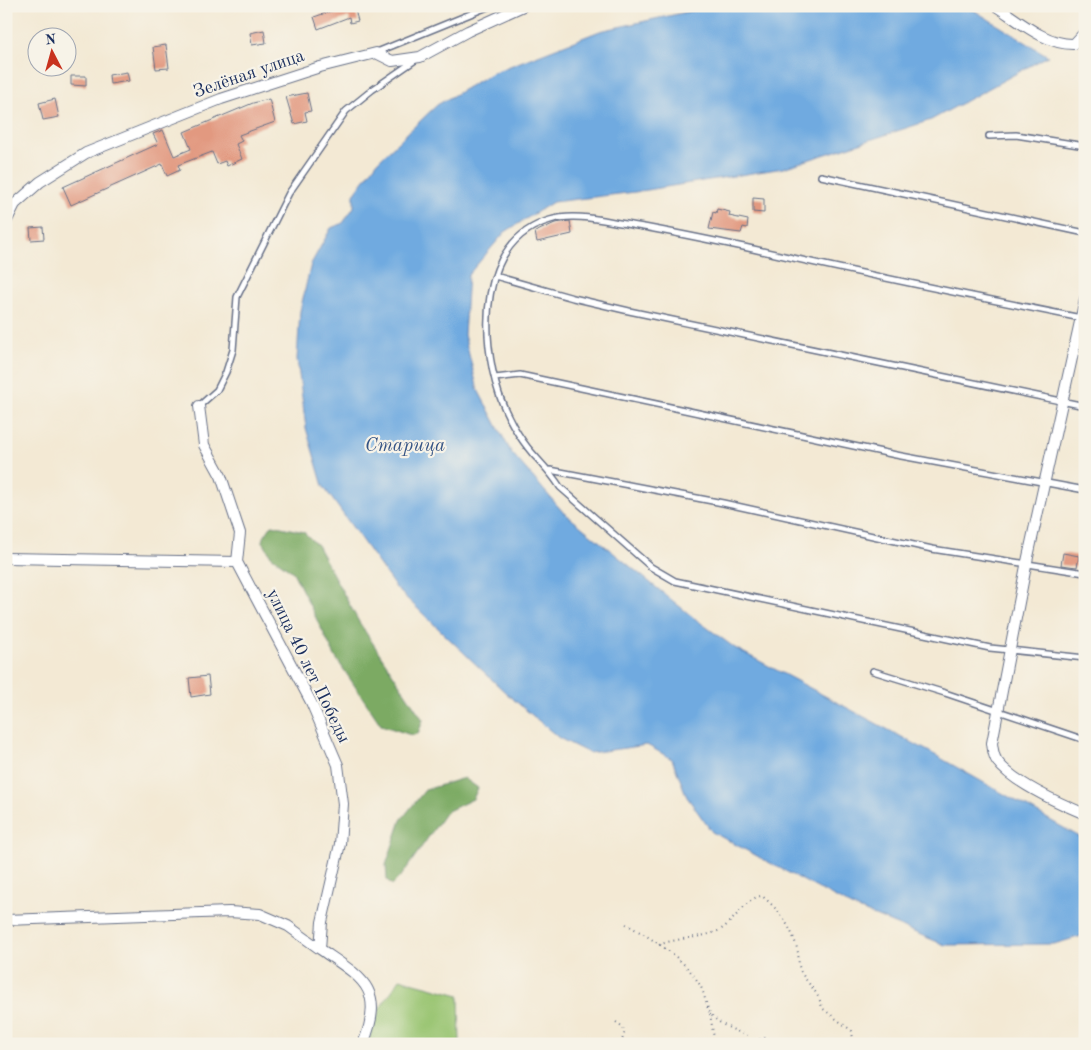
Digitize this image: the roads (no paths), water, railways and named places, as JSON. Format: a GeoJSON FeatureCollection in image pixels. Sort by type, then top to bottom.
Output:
{"type":"FeatureCollection","features":[{"type":"Feature","properties":{"kind":"street"},"geometry":{"type":"LineString","coordinates":[[376,53],[392,61],[420,57],[468,31],[523,6]]}},
{"type":"Feature","properties":{"kind":"street"},"geometry":{"type":"LineString","coordinates":[[996,6],[1046,38],[1062,44],[1074,44],[1085,32]]}},
{"type":"Feature","properties":{"kind":"street","name":"Зелёная улица"},"geometry":{"type":"LineString","coordinates":[[6,222],[16,204],[40,182],[86,153],[221,99],[320,67],[376,53]]}},
{"type":"Feature","properties":{"kind":"street"},"geometry":{"type":"LineString","coordinates":[[6,197],[16,204]]}},
{"type":"Feature","properties":{"kind":"street"},"geometry":{"type":"LineString","coordinates":[[1085,299],[1083,319],[1062,400],[1026,566],[996,710],[992,743],[993,754],[998,763],[1015,776],[1056,801],[1085,814]]}},
{"type":"Feature","properties":{"kind":"street"},"geometry":{"type":"LineString","coordinates":[[6,558],[236,562],[240,533],[221,476],[204,445],[199,406]]}},
{"type":"Feature","properties":{"kind":"street","name":"улица 40 лет Победы"},"geometry":{"type":"LineString","coordinates":[[236,562],[307,694],[338,765],[343,804],[340,844],[322,922],[320,949]]}},
{"type":"Feature","properties":{"kind":"street"},"geometry":{"type":"LineString","coordinates":[[6,920],[229,912],[260,914],[288,926],[358,976],[368,988],[373,1006],[362,1044]]}},
{"type":"Feature","properties":{"kind":"lane"},"geometry":{"type":"LineString","coordinates":[[376,53],[490,6]]}},
{"type":"Feature","properties":{"kind":"lane"},"geometry":{"type":"LineString","coordinates":[[199,406],[217,390],[226,372],[233,350],[237,298],[289,193],[346,111],[372,90],[420,57]]}},
{"type":"Feature","properties":{"kind":"lane"},"geometry":{"type":"LineString","coordinates":[[989,136],[1016,135],[1085,146]]}},
{"type":"Feature","properties":{"kind":"lane"},"geometry":{"type":"LineString","coordinates":[[821,176],[1085,233]]}},
{"type":"Feature","properties":{"kind":"lane"},"geometry":{"type":"LineString","coordinates":[[1083,319],[681,233],[569,216],[548,220],[523,234],[508,250],[495,276],[487,308],[486,332],[499,394],[511,421],[532,453],[550,470],[560,487],[651,566],[674,582],[990,648],[1085,658]]}},
{"type":"Feature","properties":{"kind":"lane"},"geometry":{"type":"LineString","coordinates":[[495,276],[573,298],[629,311],[1085,406]]}},
{"type":"Feature","properties":{"kind":"lane"},"geometry":{"type":"LineString","coordinates":[[496,378],[520,375],[896,456],[1085,490]]}},
{"type":"Feature","properties":{"kind":"lane"},"geometry":{"type":"LineString","coordinates":[[550,470],[732,506],[932,549],[1026,566],[1085,573]]}},
{"type":"Feature","properties":{"kind":"lane"},"geometry":{"type":"LineString","coordinates":[[873,672],[1085,740]]}},
{"type":"Feature","properties":{"kind":"water","name":"Старица"},"geometry":{"type":"Polygon","coordinates":[[[714,6],[967,6],[1048,56],[931,120],[783,168],[635,192],[553,202],[505,232],[468,275],[464,335],[478,390],[511,452],[563,512],[694,618],[735,648],[928,751],[1085,840],[1085,935],[1054,944],[945,945],[851,906],[712,832],[687,797],[672,759],[647,745],[589,753],[559,738],[506,693],[396,588],[323,486],[306,428],[297,359],[300,311],[311,264],[331,228],[343,223],[354,207],[354,194],[378,161],[437,105],[492,73],[600,31],[714,6]]]}}]}
